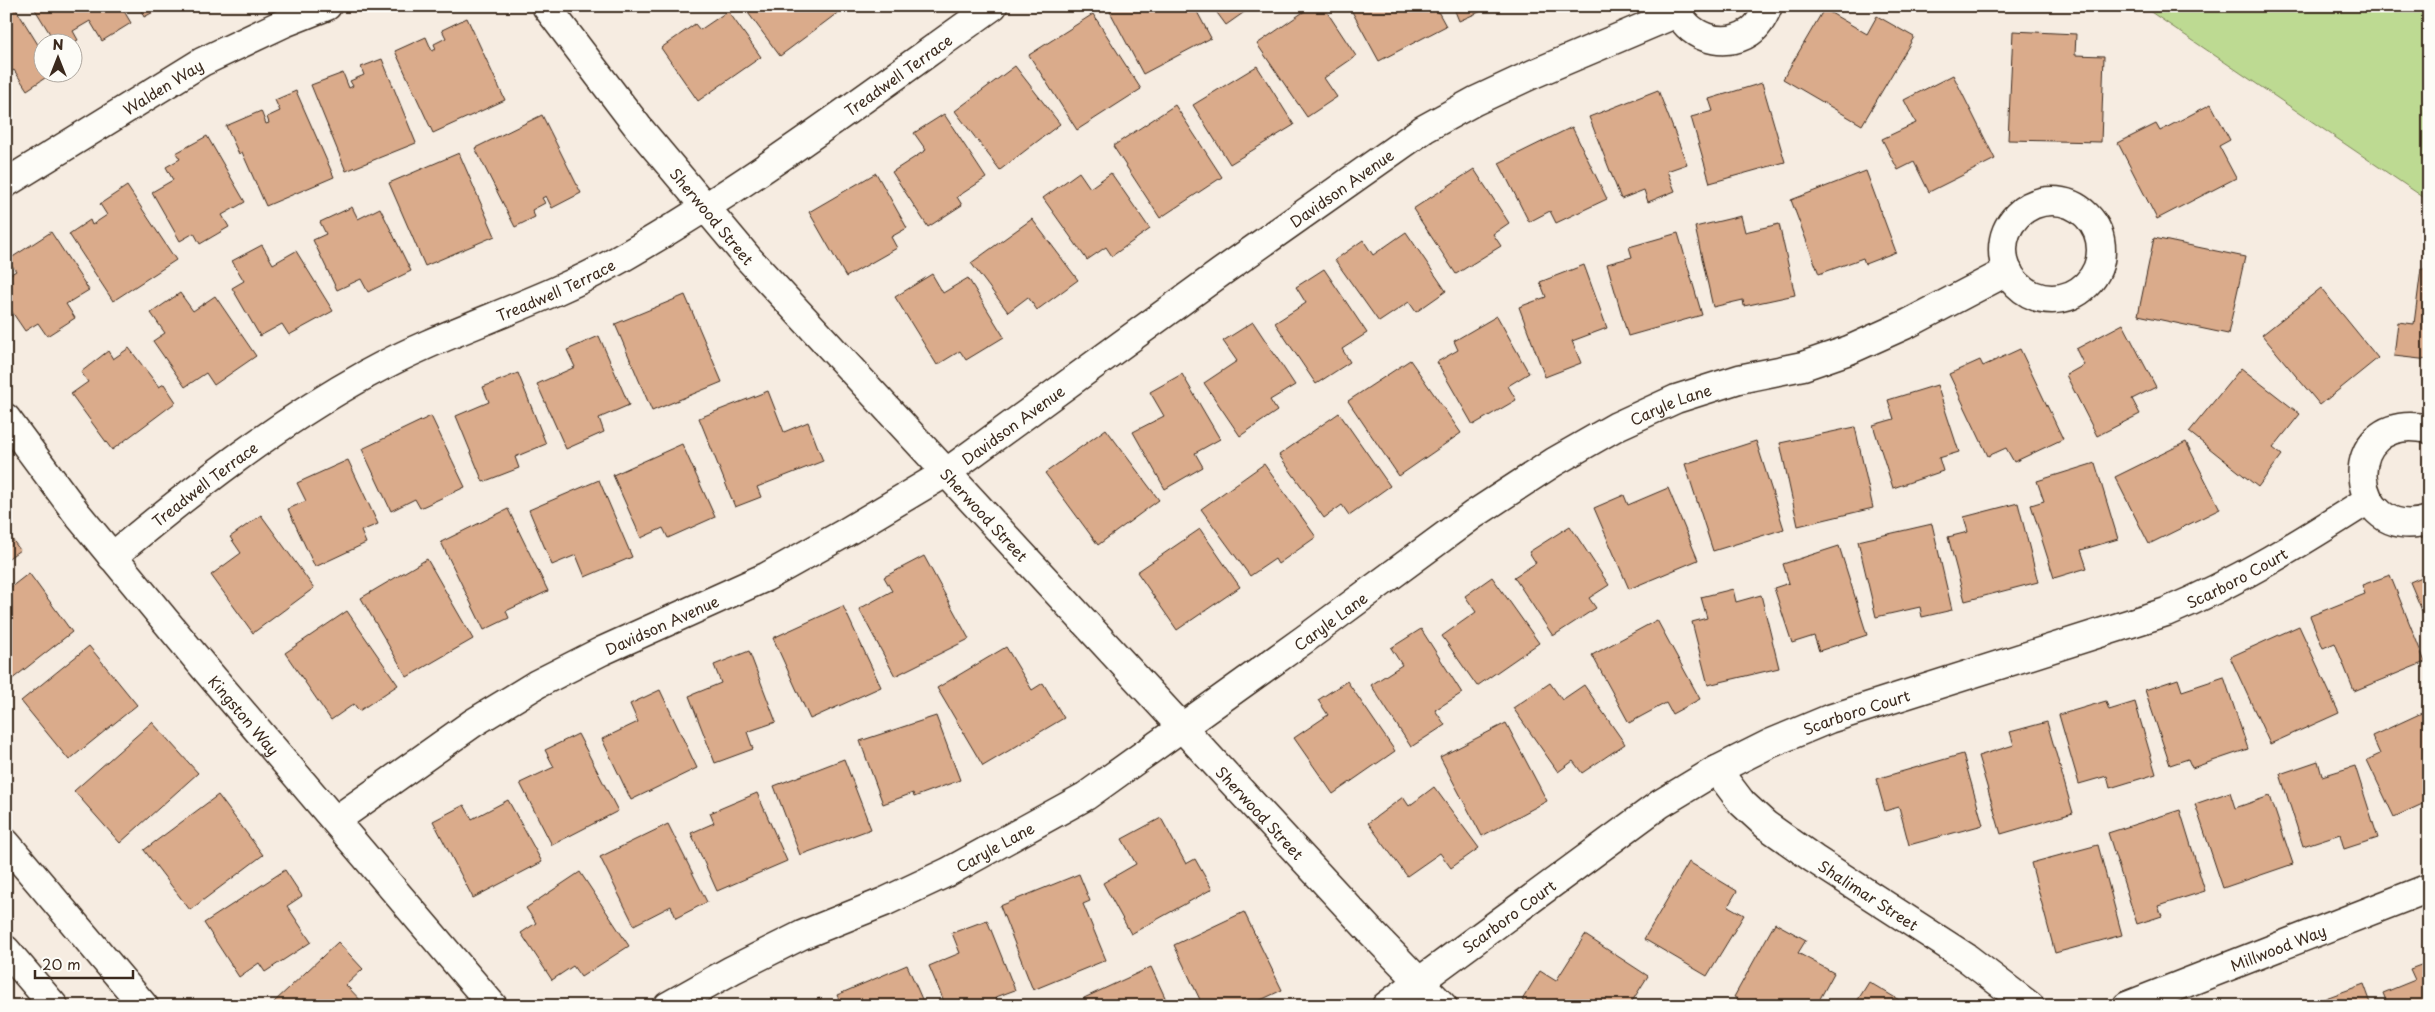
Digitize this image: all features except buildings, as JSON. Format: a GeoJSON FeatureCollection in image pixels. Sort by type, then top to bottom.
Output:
{"type":"FeatureCollection","features":[{"type":"Feature","properties":{"kind":"street","name":"Walden Way"},"geometry":{"type":"LineString","coordinates":[[6,183],[202,62],[284,23],[327,6]]}},
{"type":"Feature","properties":{"kind":"street","name":"Sherwood Street"},"geometry":{"type":"LineString","coordinates":[[546,6],[638,128],[748,258],[1183,726],[1372,933],[1443,1006]]}},
{"type":"Feature","properties":{"kind":"street","name":"Treadwell Terrace"},"geometry":{"type":"LineString","coordinates":[[112,557],[192,489],[245,450],[368,373],[433,342],[558,291],[618,260],[706,208],[776,162],[993,6]]}},
{"type":"Feature","properties":{"kind":"street","name":"Davidson Avenue"},"geometry":{"type":"LineString","coordinates":[[336,820],[473,723],[537,684],[602,650],[766,577],[947,472],[1220,273],[1424,129],[1475,101],[1676,10],[1688,27],[1701,36],[1718,41],[1735,39],[1750,31],[1762,20],[1768,6]]}},
{"type":"Feature","properties":{"kind":"street","name":"Caryle Lane"},"geometry":{"type":"LineString","coordinates":[[668,1006],[732,970],[802,935],[884,902],[1010,839],[1086,796],[1473,515],[1554,462],[1617,426],[1676,399],[1739,379],[1802,366],[1849,350],[1909,323],[2008,271]]}},
{"type":"Feature","properties":{"kind":"street","name":"Kingston Way"},"geometry":{"type":"LineString","coordinates":[[6,418],[78,515],[112,557],[492,1006]]}},
{"type":"Feature","properties":{"kind":"street"},"geometry":{"type":"LineString","coordinates":[[2429,429],[2414,426],[2399,427],[2384,432],[2373,442],[2364,455],[2361,470],[2362,486],[2368,500],[2379,512],[2394,521],[2411,524],[2429,520]]}},
{"type":"Feature","properties":{"kind":"street","name":"Scarboro Court"},"geometry":{"type":"LineString","coordinates":[[1386,1006],[1660,804],[1717,770],[1769,744],[1829,720],[2189,603],[2247,575],[2368,500]]}},
{"type":"Feature","properties":{"kind":"street","name":"Shalimar Street"},"geometry":{"type":"LineString","coordinates":[[1717,770],[1742,803],[1766,825],[1814,860],[1967,958],[2030,1006]]}},
{"type":"Feature","properties":{"kind":"street"},"geometry":{"type":"LineString","coordinates":[[6,843],[144,1006]]}},
{"type":"Feature","properties":{"kind":"street","name":"Millwood Way"},"geometry":{"type":"LineString","coordinates":[[2127,1006],[2429,888]]}},
{"type":"Feature","properties":{"kind":"street"},"geometry":{"type":"LineString","coordinates":[[6,950],[54,1006]]}},
{"type":"Feature","properties":{"kind":"green space"},"geometry":{"type":"Polygon","coordinates":[[[2142,6],[2429,6],[2429,201],[2142,6]]]}}]}
